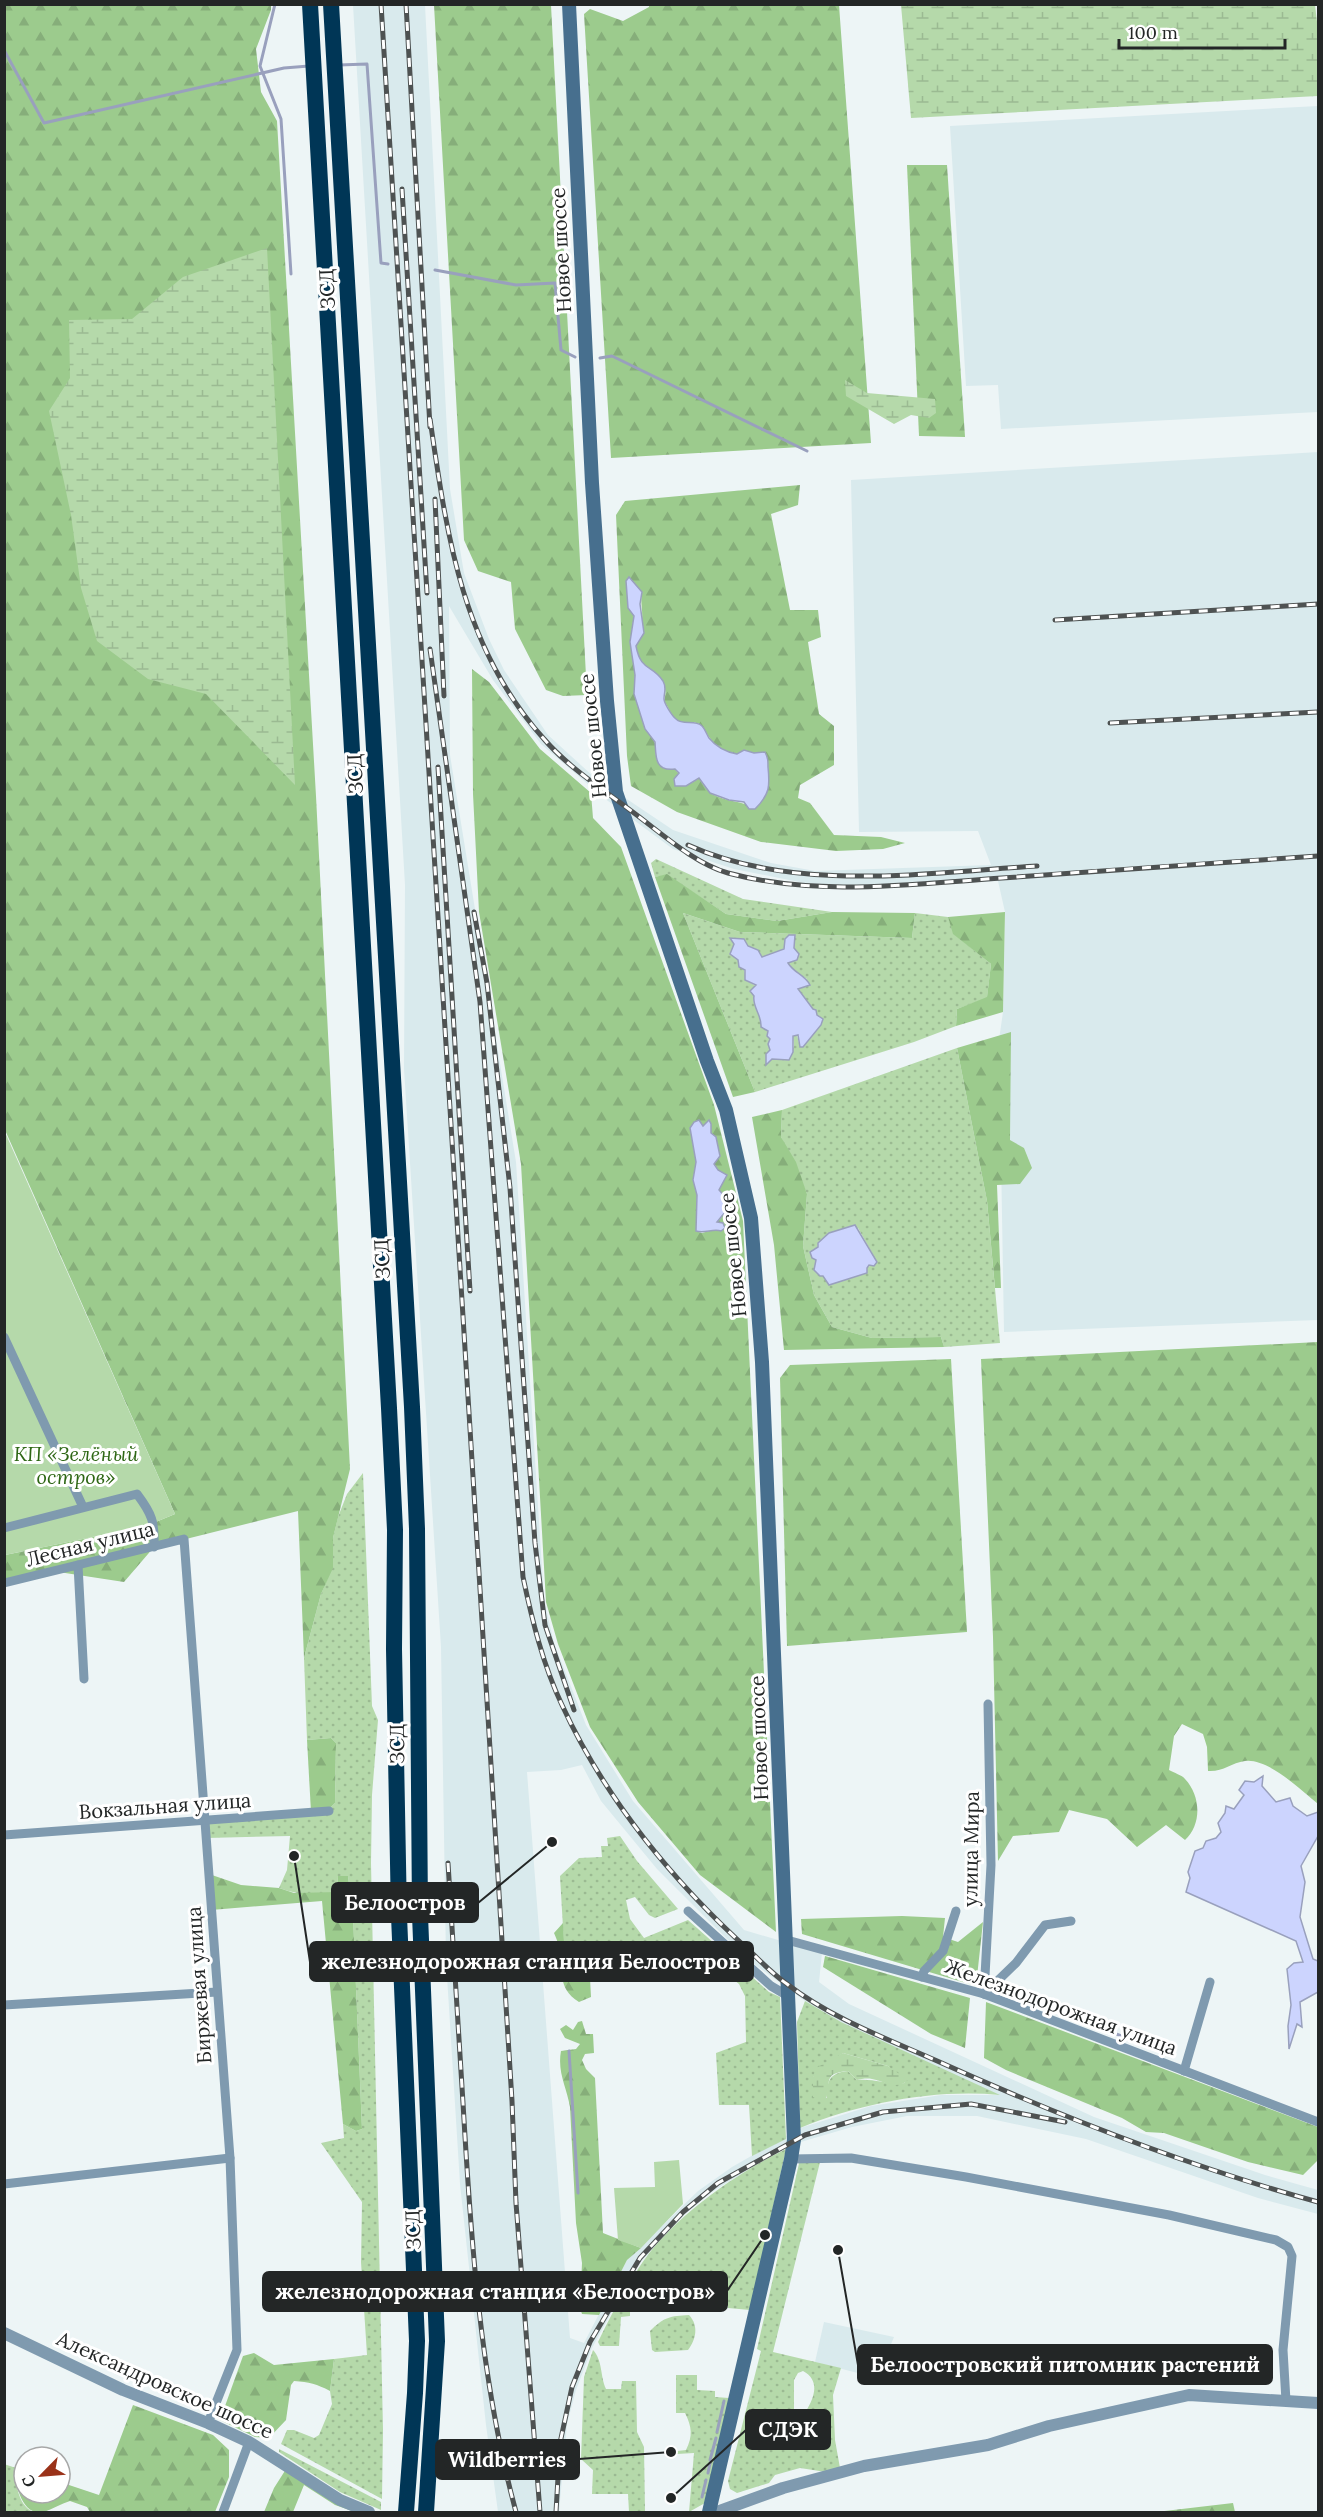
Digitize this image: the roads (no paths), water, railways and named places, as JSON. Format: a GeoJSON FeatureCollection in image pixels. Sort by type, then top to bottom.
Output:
{"type":"FeatureCollection","features":[{"type":"Feature","properties":{"kind":"highway","name":"ЗСД"},"geometry":{"type":"LineString","coordinates":[[310,4],[395,1530],[394,1649],[399,1916],[417,2341],[406,2512]]}},
{"type":"Feature","properties":{"kind":"highway","name":"ЗСД"},"geometry":{"type":"LineString","coordinates":[[332,4],[417,1529],[420,1915],[437,2342],[426,2512]]}},
{"type":"Feature","properties":{"kind":"main road","name":"Новое шоссе"},"geometry":{"type":"LineString","coordinates":[[569,4],[592,483],[607,701],[616,792],[726,1110],[752,1218],[762,1362],[794,2140],[710,2512]]}},
{"type":"Feature","properties":{"kind":"street"},"geometry":{"type":"LineString","coordinates":[[4,1337],[83,1507]]}},
{"type":"Feature","properties":{"kind":"street"},"geometry":{"type":"LineString","coordinates":[[4,1528],[137,1494],[148,1508],[155,1524],[154,1546]]}},
{"type":"Feature","properties":{"kind":"street","name":"Лесная улица"},"geometry":{"type":"LineString","coordinates":[[4,1583],[184,1539]]}},
{"type":"Feature","properties":{"kind":"street","name":"Биржевая улица"},"geometry":{"type":"LineString","coordinates":[[184,1539],[230,2158],[237,2350],[208,2423]]}},
{"type":"Feature","properties":{"kind":"street"},"geometry":{"type":"LineString","coordinates":[[78,1565],[84,1679]]}},
{"type":"Feature","properties":{"kind":"street","name":"улица Мира"},"geometry":{"type":"LineString","coordinates":[[984,1994],[991,1865],[988,1704]]}},
{"type":"Feature","properties":{"kind":"street","name":"Вокзальная улица"},"geometry":{"type":"LineString","coordinates":[[4,1835],[206,1822],[329,1811]]}},
{"type":"Feature","properties":{"kind":"street"},"geometry":{"type":"LineString","coordinates":[[688,1911],[771,1986],[788,1996]]}},
{"type":"Feature","properties":{"kind":"street"},"geometry":{"type":"LineString","coordinates":[[922,1977],[924,1971],[943,1951],[956,1911]]}},
{"type":"Feature","properties":{"kind":"street"},"geometry":{"type":"LineString","coordinates":[[984,1994],[1016,1963],[1045,1925],[1071,1921]]}},
{"type":"Feature","properties":{"kind":"street","name":"Железнодорожная улица"},"geometry":{"type":"LineString","coordinates":[[787,1940],[984,1994],[1318,2122]]}},
{"type":"Feature","properties":{"kind":"street"},"geometry":{"type":"LineString","coordinates":[[1184,2071],[1210,1982]]}},
{"type":"Feature","properties":{"kind":"street"},"geometry":{"type":"LineString","coordinates":[[4,2005],[217,1992]]}},
{"type":"Feature","properties":{"kind":"street"},"geometry":{"type":"LineString","coordinates":[[4,2184],[230,2158]]}},
{"type":"Feature","properties":{"kind":"street"},"geometry":{"type":"LineString","coordinates":[[791,2159],[851,2158],[1162,2213],[1276,2241],[1288,2247],[1292,2256],[1283,2350],[1286,2401]]}},
{"type":"Feature","properties":{"kind":"street","name":"Александровское шоссе"},"geometry":{"type":"LineString","coordinates":[[4,2333],[123,2390],[208,2423],[249,2442],[340,2500],[369,2512]]}},
{"type":"Feature","properties":{"kind":"street"},"geometry":{"type":"LineString","coordinates":[[717,2512],[783,2488],[864,2466],[988,2445],[1049,2426],[1189,2395],[1318,2403]]}},
{"type":"Feature","properties":{"kind":"street"},"geometry":{"type":"LineString","coordinates":[[223,2512],[249,2442]]}},
{"type":"Feature","properties":{"kind":"water"},"geometry":{"type":"Polygon","coordinates":[[[629,577],[642,592],[640,604],[644,633],[636,646],[638,654],[644,664],[663,681],[664,701],[672,715],[682,722],[699,724],[709,738],[725,751],[737,754],[744,750],[754,753],[765,752],[768,761],[769,785],[764,799],[755,809],[749,809],[744,802],[729,800],[710,793],[699,778],[686,786],[675,786],[674,779],[679,773],[675,769],[663,768],[658,762],[655,742],[645,729],[634,694],[635,675],[630,642],[634,616],[628,608],[626,581],[629,577]]]}},
{"type":"Feature","properties":{"kind":"water"},"geometry":{"type":"Polygon","coordinates":[[[789,935],[795,935],[794,948],[799,954],[797,960],[788,963],[810,985],[798,989],[816,1010],[817,1015],[823,1019],[821,1025],[803,1047],[800,1047],[798,1035],[793,1036],[793,1052],[789,1060],[772,1059],[766,1065],[770,1039],[767,1036],[768,1031],[761,1027],[754,996],[750,991],[756,985],[745,980],[745,970],[739,967],[738,960],[730,954],[734,944],[730,938],[744,939],[748,946],[758,950],[762,957],[784,949],[785,939],[789,935]]]}},
{"type":"Feature","properties":{"kind":"water"},"geometry":{"type":"Polygon","coordinates":[[[699,1120],[703,1126],[709,1120],[711,1133],[716,1137],[720,1156],[714,1164],[718,1170],[727,1175],[719,1190],[728,1200],[725,1204],[726,1211],[717,1222],[723,1223],[725,1228],[721,1231],[696,1231],[697,1195],[693,1180],[696,1162],[690,1128],[694,1122],[699,1120]]]}},
{"type":"Feature","properties":{"kind":"water"},"geometry":{"type":"Polygon","coordinates":[[[855,1225],[877,1262],[874,1266],[869,1265],[867,1273],[829,1285],[823,1276],[814,1270],[816,1260],[812,1258],[810,1252],[818,1247],[818,1243],[829,1233],[855,1225]]]}},
{"type":"Feature","properties":{"kind":"water"},"geometry":{"type":"Polygon","coordinates":[[[1263,1776],[1262,1786],[1276,1802],[1290,1798],[1293,1806],[1307,1816],[1318,1812],[1318,1836],[1301,1866],[1305,1882],[1300,1917],[1313,1959],[1318,1961],[1318,1992],[1300,2002],[1302,2027],[1297,2024],[1289,2049],[1288,2026],[1291,2005],[1287,1969],[1294,1963],[1303,1962],[1296,1941],[1186,1892],[1190,1878],[1188,1872],[1195,1851],[1203,1848],[1206,1841],[1216,1838],[1221,1832],[1218,1823],[1225,1813],[1226,1806],[1234,1809],[1244,1795],[1239,1790],[1245,1781],[1254,1782],[1263,1776]]]}},
{"type":"Feature","properties":{"kind":"waterway"},"geometry":{"type":"LineString","coordinates":[[275,4],[260,66],[281,119],[291,274]]}},
{"type":"Feature","properties":{"kind":"waterway"},"geometry":{"type":"LineString","coordinates":[[4,50],[44,123],[284,68],[309,66]]}},
{"type":"Feature","properties":{"kind":"waterway"},"geometry":{"type":"LineString","coordinates":[[339,65],[367,64],[381,263],[388,264]]}},
{"type":"Feature","properties":{"kind":"waterway"},"geometry":{"type":"LineString","coordinates":[[435,270],[516,285],[555,283],[561,350],[575,357]]}},
{"type":"Feature","properties":{"kind":"waterway"},"geometry":{"type":"LineString","coordinates":[[600,358],[612,356],[807,451]]}},
{"type":"Feature","properties":{"kind":"waterway"},"geometry":{"type":"LineString","coordinates":[[1001,1990],[1048,2008]]}},
{"type":"Feature","properties":{"kind":"waterway"},"geometry":{"type":"LineString","coordinates":[[1065,2014],[1137,2042]]}},
{"type":"Feature","properties":{"kind":"waterway"},"geometry":{"type":"LineString","coordinates":[[569,2051],[578,2193]]}},
{"type":"Feature","properties":{"kind":"waterway"},"geometry":{"type":"LineString","coordinates":[[717,2432],[724,2401]]}},
{"type":"Feature","properties":{"kind":"waterway"},"geometry":{"type":"LineString","coordinates":[[710,2460],[716,2438]]}},
{"type":"Feature","properties":{"kind":"waterway"},"geometry":{"type":"LineString","coordinates":[[708,2473],[710,2463]]}},
{"type":"Feature","properties":{"kind":"waterway"},"geometry":{"type":"LineString","coordinates":[[702,2497],[706,2480]]}},
{"type":"Feature","properties":{"kind":"railway"},"geometry":{"type":"LineString","coordinates":[[381,4],[512,2101],[516,2203],[540,2512]]}},
{"type":"Feature","properties":{"kind":"railway"},"geometry":{"type":"LineString","coordinates":[[406,4],[430,427]]}},
{"type":"Feature","properties":{"kind":"railway"},"geometry":{"type":"LineString","coordinates":[[402,189],[427,593]]}},
{"type":"Feature","properties":{"kind":"railway"},"geometry":{"type":"LineString","coordinates":[[430,419],[443,506],[463,589],[476,629],[494,667],[516,704],[553,749],[574,768],[677,846],[702,862],[728,873],[762,880],[796,885],[865,887],[1318,856]]}},
{"type":"Feature","properties":{"kind":"railway"},"geometry":{"type":"LineString","coordinates":[[435,499],[444,696]]}},
{"type":"Feature","properties":{"kind":"railway"},"geometry":{"type":"LineString","coordinates":[[1055,620],[1318,604]]}},
{"type":"Feature","properties":{"kind":"railway"},"geometry":{"type":"LineString","coordinates":[[430,649],[480,1002],[523,1577],[534,1626],[549,1674],[579,1740],[621,1807],[669,1869],[695,1898],[764,1965],[804,1996],[878,2035],[1076,2120],[1172,2156],[1318,2202]]}},
{"type":"Feature","properties":{"kind":"railway"},"geometry":{"type":"LineString","coordinates":[[1110,723],[1318,712]]}},
{"type":"Feature","properties":{"kind":"railway"},"geometry":{"type":"LineString","coordinates":[[438,767],[470,1291]]}},
{"type":"Feature","properties":{"kind":"railway"},"geometry":{"type":"LineString","coordinates":[[688,845],[729,860],[771,870],[815,875],[905,875],[1037,866]]}},
{"type":"Feature","properties":{"kind":"railway"},"geometry":{"type":"LineString","coordinates":[[474,912],[487,983],[510,1188],[535,1543],[545,1625],[574,1710]]}},
{"type":"Feature","properties":{"kind":"railway"},"geometry":{"type":"LineString","coordinates":[[448,1863],[470,2206],[479,2309],[494,2411],[516,2512]]}},
{"type":"Feature","properties":{"kind":"railway"},"geometry":{"type":"LineString","coordinates":[[556,2512],[560,2443],[572,2387],[590,2342],[640,2258],[683,2212],[718,2183],[805,2135],[883,2112],[971,2104],[1065,2122]]}},
{"type":"Feature","properties":{"kind":"place","name":"Белоостров"},"geometry":{"type":"Point","coordinates":[552,1842]}},
{"type":"Feature","properties":{"kind":"place","name":"железнодорожная станция Белоостров"},"geometry":{"type":"Point","coordinates":[294,1856]}},
{"type":"Feature","properties":{"kind":"place","name":"железнодорожная станция «Белоостров»"},"geometry":{"type":"Point","coordinates":[765,2235]}},
{"type":"Feature","properties":{"kind":"place","name":"Белоостровский питомник растений"},"geometry":{"type":"Point","coordinates":[838,2250]}},
{"type":"Feature","properties":{"kind":"place","name":"Wildberries"},"geometry":{"type":"Point","coordinates":[671,2452]}},
{"type":"Feature","properties":{"kind":"place","name":"СДЭК"},"geometry":{"type":"Point","coordinates":[671,2498]}},
{"type":"Feature","properties":{"kind":"park label","name":"КП «Зелёный остров»"},"geometry":{"type":"Point","coordinates":[76,1466]}}]}
